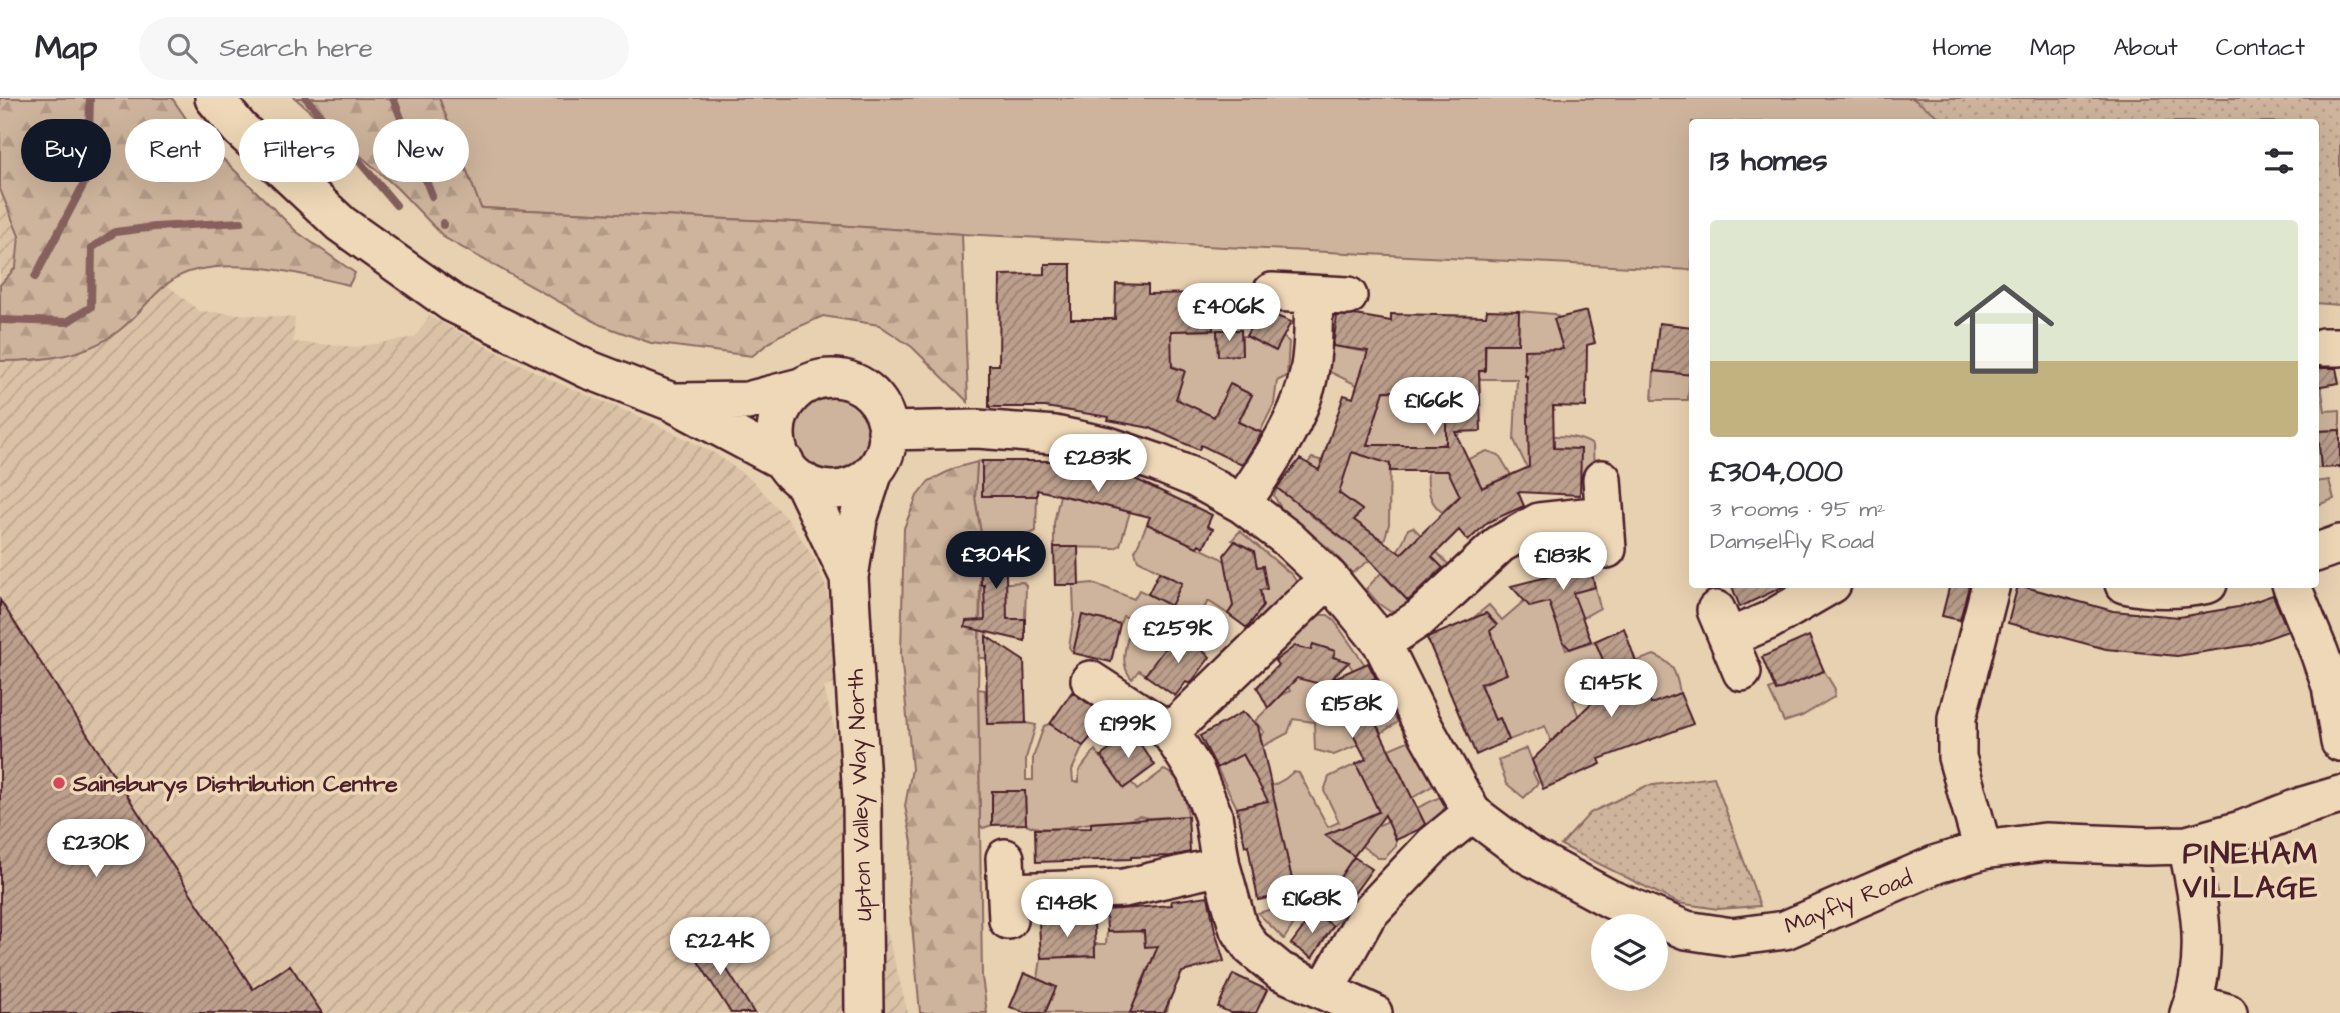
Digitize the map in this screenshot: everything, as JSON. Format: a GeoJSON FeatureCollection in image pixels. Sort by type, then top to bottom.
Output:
{"type":"FeatureCollection","features":[{"type":"Feature","properties":{"kind":"street"},"geometry":{"type":"LineString","coordinates":[[214,98],[239,128],[341,224],[453,303],[587,369],[672,402],[819,488],[834,490],[856,484],[874,471],[884,456],[888,443],[885,415],[869,391],[853,382],[835,378],[817,380],[801,387],[747,401],[672,402]]}},
{"type":"Feature","properties":{"kind":"street"},"geometry":{"type":"LineString","coordinates":[[1242,504],[1290,429],[1306,385],[1313,335],[1331,296],[1272,292]]}},
{"type":"Feature","properties":{"kind":"street"},"geometry":{"type":"LineString","coordinates":[[794,472],[780,454],[776,437],[778,418],[787,400],[801,387]]}},
{"type":"Feature","properties":{"kind":"street","name":"Mayfly Road"},"geometry":{"type":"LineString","coordinates":[[887,431],[977,429],[1055,435],[1108,446],[1158,463],[1195,478],[1242,504],[1287,538],[1329,578],[1382,643],[1421,722],[1472,813],[1528,855],[1610,899],[1686,930],[1732,937],[1784,930],[1937,864],[1983,850],[2045,842],[2187,845],[2241,830],[2340,795]]}},
{"type":"Feature","properties":{"kind":"street","name":"Upton Valley Way North"},"geometry":{"type":"LineString","coordinates":[[864,1013],[862,800],[849,577],[858,520],[874,471]]}},
{"type":"Feature","properties":{"kind":"street","name":"Upton Valley Way North"},"geometry":{"type":"LineString","coordinates":[[794,472],[849,577]]}},
{"type":"Feature","properties":{"kind":"street"},"geometry":{"type":"LineString","coordinates":[[1382,643],[1420,618],[1500,544],[1539,522],[1605,532],[1602,479]]}},
{"type":"Feature","properties":{"kind":"street"},"geometry":{"type":"LineString","coordinates":[[2319,552],[2340,544]]}},
{"type":"Feature","properties":{"kind":"street"},"geometry":{"type":"LineString","coordinates":[[1170,732],[1329,578]]}},
{"type":"Feature","properties":{"kind":"street"},"geometry":{"type":"LineString","coordinates":[[1742,672],[1722,624],[1768,621],[1825,588]]}},
{"type":"Feature","properties":{"kind":"street"},"geometry":{"type":"LineString","coordinates":[[1983,850],[1957,757],[1957,718],[1989,588]]}},
{"type":"Feature","properties":{"kind":"street"},"geometry":{"type":"LineString","coordinates":[[2293,588],[2331,686],[2340,741]]}},
{"type":"Feature","properties":{"kind":"street"},"geometry":{"type":"LineString","coordinates":[[1090,680],[1170,732],[1195,771],[1213,816],[1221,866],[1238,927],[1251,947],[1280,971],[1373,1013]]}},
{"type":"Feature","properties":{"kind":"street"},"geometry":{"type":"LineString","coordinates":[[1325,990],[1367,915],[1434,844],[1472,813]]}},
{"type":"Feature","properties":{"kind":"street"},"geometry":{"type":"LineString","coordinates":[[2187,845],[2202,924],[2201,960],[2191,1008],[2228,1013]]}},
{"type":"Feature","properties":{"kind":"street"},"geometry":{"type":"LineString","coordinates":[[1007,890],[1124,888],[1221,866]]}},
{"type":"Feature","properties":{"kind":"shaded area"},"geometry":{"type":"Polygon","coordinates":[[[0,181],[166,284],[199,311],[295,318],[293,342],[357,347],[415,337],[429,316],[553,381],[648,420],[716,454],[753,481],[791,523],[815,560],[825,584],[832,613],[835,682],[824,688],[908,1013],[0,1013],[0,181]]]}},
{"type":"Feature","properties":{"kind":"green space"},"geometry":{"type":"Polygon","coordinates":[[[0,98],[172,98],[186,119],[125,119],[125,182],[225,182],[225,161],[239,175],[239,182],[247,182],[297,232],[355,273],[349,285],[253,267],[196,270],[173,279],[121,329],[94,346],[64,356],[0,361],[0,285],[16,267],[19,236],[0,189],[0,98]]]}},
{"type":"Feature","properties":{"kind":"green space"},"geometry":{"type":"Polygon","coordinates":[[[295,98],[439,98],[447,119],[373,119],[373,167],[359,154],[359,119],[319,119],[295,98]]]}},
{"type":"Feature","properties":{"kind":"green space"},"geometry":{"type":"Polygon","coordinates":[[[439,98],[2340,98],[2318,119],[1689,119],[1689,270],[962,234],[793,222],[481,208],[469,177],[469,119],[447,119],[439,98]]]}},
{"type":"Feature","properties":{"kind":"green space"},"geometry":{"type":"Polygon","coordinates":[[[1912,98],[2340,98],[2340,305],[2319,303],[2319,119],[1943,119],[1912,98]]]}},
{"type":"Feature","properties":{"kind":"green space"},"geometry":{"type":"Polygon","coordinates":[[[469,177],[481,208],[793,222],[962,234],[968,402],[912,347],[879,325],[823,316],[778,336],[752,356],[651,343],[601,325],[445,238],[390,182],[469,182],[469,177]]]}},
{"type":"Feature","properties":{"kind":"green space"},"geometry":{"type":"Polygon","coordinates":[[[1519,311],[1554,314],[1560,318],[1563,350],[1524,350],[1525,376],[1550,376],[1554,410],[1528,410],[1529,437],[1571,437],[1586,441],[1593,445],[1594,474],[1580,475],[1538,491],[1514,440],[1517,379],[1411,379],[1411,392],[1446,393],[1446,431],[1460,432],[1457,437],[1436,447],[1466,487],[1479,481],[1468,459],[1487,451],[1499,455],[1511,475],[1458,497],[1442,512],[1435,506],[1429,490],[1429,445],[1390,445],[1389,524],[1384,541],[1358,523],[1344,540],[1370,560],[1352,573],[1332,551],[1281,508],[1274,496],[1277,488],[1308,511],[1308,463],[1312,458],[1347,467],[1350,456],[1326,448],[1328,445],[1364,456],[1383,394],[1328,371],[1332,346],[1367,352],[1367,378],[1485,371],[1486,344],[1518,344],[1519,311]],[[1329,487],[1309,514],[1341,538],[1362,510],[1329,487]]]}},
{"type":"Feature","properties":{"kind":"green space"},"geometry":{"type":"Polygon","coordinates":[[[1147,318],[1171,333],[1217,330],[1218,356],[1242,355],[1242,336],[1275,351],[1283,337],[1289,342],[1287,376],[1277,381],[1274,404],[1260,432],[1239,422],[1252,395],[1231,384],[1214,417],[1181,402],[1177,395],[1184,370],[1112,344],[1111,319],[1147,318]]]}},
{"type":"Feature","properties":{"kind":"green space"},"geometry":{"type":"Polygon","coordinates":[[[1675,347],[1689,349],[1688,400],[1652,400],[1654,371],[1672,373],[1675,347]]]}},
{"type":"Feature","properties":{"kind":"green space"},"geometry":{"type":"Polygon","coordinates":[[[2319,386],[2325,411],[2340,410],[2340,430],[2319,431],[2319,386]]]}},
{"type":"Feature","properties":{"kind":"green space"},"geometry":{"type":"Polygon","coordinates":[[[833,395],[848,398],[861,407],[870,420],[873,435],[870,450],[861,463],[848,472],[833,475],[818,472],[805,463],[796,450],[793,435],[796,420],[805,407],[818,398],[833,395]]]}},
{"type":"Feature","properties":{"kind":"green space"},"geometry":{"type":"Polygon","coordinates":[[[982,461],[982,496],[1037,496],[1036,531],[1028,535],[981,534],[975,497],[977,462],[982,461]]]}},
{"type":"Feature","properties":{"kind":"green space"},"geometry":{"type":"Polygon","coordinates":[[[977,462],[975,497],[981,534],[978,689],[982,977],[987,1013],[920,1013],[909,891],[912,842],[905,806],[912,769],[901,654],[904,528],[917,496],[929,481],[955,468],[977,462]]]}},
{"type":"Feature","properties":{"kind":"green space"},"geometry":{"type":"Polygon","coordinates":[[[2329,480],[2334,499],[2319,505],[2319,481],[2329,480]]]}},
{"type":"Feature","properties":{"kind":"green space"},"geometry":{"type":"Polygon","coordinates":[[[1060,495],[1130,512],[1120,545],[1115,548],[1054,547],[1054,523],[1060,495]]]}},
{"type":"Feature","properties":{"kind":"green space"},"geometry":{"type":"Polygon","coordinates":[[[1147,524],[1219,557],[1233,567],[1239,598],[1228,614],[1208,601],[1198,619],[1186,611],[1174,630],[1179,635],[1160,662],[1146,675],[1139,670],[1132,679],[1127,672],[1124,658],[1132,619],[1123,616],[1120,624],[1082,615],[1073,653],[1069,647],[1074,616],[1073,585],[1093,583],[1134,599],[1139,590],[1171,605],[1182,583],[1138,560],[1135,551],[1147,524]]]}},
{"type":"Feature","properties":{"kind":"green space"},"geometry":{"type":"Polygon","coordinates":[[[1413,527],[1449,565],[1445,570],[1432,557],[1394,555],[1408,529],[1413,527]]]}},
{"type":"Feature","properties":{"kind":"green space"},"geometry":{"type":"Polygon","coordinates":[[[1240,531],[1296,581],[1294,588],[1253,629],[1247,628],[1263,606],[1253,551],[1232,540],[1240,531]]]}},
{"type":"Feature","properties":{"kind":"green space"},"geometry":{"type":"Polygon","coordinates":[[[1381,573],[1410,603],[1399,610],[1389,611],[1379,604],[1366,589],[1381,573]]]}},
{"type":"Feature","properties":{"kind":"green space"},"geometry":{"type":"Polygon","coordinates":[[[1553,576],[1578,591],[1595,587],[1600,608],[1558,627],[1566,650],[1595,641],[1608,671],[1654,655],[1666,661],[1673,669],[1680,693],[1650,705],[1640,673],[1623,704],[1607,717],[1597,692],[1573,701],[1581,723],[1559,760],[1545,726],[1509,740],[1500,718],[1483,726],[1493,716],[1481,685],[1506,674],[1472,619],[1489,605],[1502,620],[1553,576]]]}},
{"type":"Feature","properties":{"kind":"green space"},"geometry":{"type":"Polygon","coordinates":[[[1023,582],[1026,586],[1025,619],[986,620],[987,658],[979,658],[981,585],[1023,582]]]}},
{"type":"Feature","properties":{"kind":"green space"},"geometry":{"type":"Polygon","coordinates":[[[1320,615],[1328,615],[1333,619],[1372,675],[1362,685],[1348,662],[1333,657],[1313,644],[1311,650],[1275,661],[1320,615]]]}},
{"type":"Feature","properties":{"kind":"green space"},"geometry":{"type":"Polygon","coordinates":[[[1824,671],[1835,689],[1834,697],[1802,716],[1784,722],[1769,690],[1775,687],[1777,691],[1824,671]]]}},
{"type":"Feature","properties":{"kind":"green space"},"geometry":{"type":"Polygon","coordinates":[[[1300,672],[1303,679],[1324,685],[1326,679],[1358,745],[1334,755],[1315,750],[1314,722],[1293,719],[1288,733],[1244,756],[1263,791],[1293,772],[1299,773],[1328,827],[1339,822],[1324,791],[1329,777],[1356,764],[1379,811],[1352,824],[1357,835],[1388,821],[1396,846],[1385,858],[1378,858],[1340,830],[1354,856],[1336,883],[1325,878],[1321,886],[1350,909],[1333,926],[1305,907],[1284,939],[1258,913],[1300,901],[1295,893],[1274,800],[1237,808],[1217,768],[1249,749],[1264,732],[1255,721],[1281,695],[1290,691],[1285,680],[1300,672]]]}},
{"type":"Feature","properties":{"kind":"green space"},"geometry":{"type":"Polygon","coordinates":[[[978,689],[985,690],[987,724],[1036,725],[1026,758],[1026,780],[1033,780],[1033,758],[1044,726],[1050,724],[1083,746],[1072,770],[1073,782],[1079,782],[1079,771],[1095,750],[1124,787],[1131,782],[1137,790],[1164,770],[1179,783],[1188,816],[1139,816],[1121,821],[1041,828],[1026,824],[1025,791],[992,791],[992,825],[983,828],[980,825],[978,689]]]}},
{"type":"Feature","properties":{"kind":"green space"},"geometry":{"type":"Polygon","coordinates":[[[1383,696],[1398,722],[1381,733],[1367,704],[1383,696]]]}},
{"type":"Feature","properties":{"kind":"green space"},"geometry":{"type":"Polygon","coordinates":[[[1410,740],[1434,785],[1412,798],[1389,749],[1410,740]]]}},
{"type":"Feature","properties":{"kind":"green space"},"geometry":{"type":"Polygon","coordinates":[[[1527,748],[1538,783],[1524,798],[1507,784],[1498,760],[1527,748]]]}},
{"type":"Feature","properties":{"kind":"green space"},"geometry":{"type":"Polygon","coordinates":[[[1714,777],[1760,906],[1718,909],[1678,903],[1561,845],[1590,813],[1646,786],[1714,777]]]}},
{"type":"Feature","properties":{"kind":"green space"},"geometry":{"type":"Polygon","coordinates":[[[1440,797],[1445,807],[1438,818],[1426,827],[1417,808],[1440,797]]]}},
{"type":"Feature","properties":{"kind":"green space"},"geometry":{"type":"Polygon","coordinates":[[[1139,931],[1144,934],[1145,946],[1186,947],[1192,970],[1183,971],[1178,981],[1148,968],[1139,989],[1169,1003],[1167,1011],[1137,998],[1130,1013],[1045,1013],[1056,987],[1038,979],[1041,958],[1095,956],[1095,944],[1106,944],[1107,932],[1139,931]]]}},
{"type":"Feature","properties":{"kind":"building"},"geometry":{"type":"Polygon","coordinates":[[[1045,264],[1071,264],[1071,319],[1115,319],[1116,284],[1148,285],[1148,294],[1212,293],[1213,330],[1171,331],[1172,367],[1185,371],[1176,399],[1214,417],[1230,384],[1252,395],[1238,422],[1262,433],[1242,465],[1201,445],[1199,450],[1150,428],[1108,420],[1109,417],[1045,407],[989,407],[989,365],[999,365],[1000,275],[1045,274],[1045,264]]]}},
{"type":"Feature","properties":{"kind":"building"},"geometry":{"type":"Polygon","coordinates":[[[1260,309],[1291,322],[1276,351],[1246,336],[1260,309]]]}},
{"type":"Feature","properties":{"kind":"building"},"geometry":{"type":"Polygon","coordinates":[[[1487,310],[1519,311],[1518,344],[1485,344],[1485,371],[1479,371],[1481,431],[1455,432],[1482,488],[1529,467],[1524,350],[1563,349],[1554,319],[1587,311],[1595,343],[1587,345],[1586,407],[1553,406],[1554,448],[1581,449],[1580,495],[1518,492],[1524,506],[1488,522],[1468,541],[1459,530],[1432,557],[1443,568],[1408,601],[1368,558],[1277,488],[1300,459],[1319,470],[1344,395],[1353,398],[1368,351],[1333,346],[1337,316],[1355,315],[1391,321],[1391,314],[1486,316],[1487,310]],[[1384,391],[1367,445],[1446,445],[1446,392],[1384,391]],[[1352,452],[1339,493],[1362,510],[1354,520],[1401,554],[1460,496],[1448,471],[1390,471],[1390,464],[1352,452]]]}},
{"type":"Feature","properties":{"kind":"building"},"geometry":{"type":"Polygon","coordinates":[[[1659,323],[1689,327],[1689,375],[1654,371],[1659,323]]]}},
{"type":"Feature","properties":{"kind":"building"},"geometry":{"type":"Polygon","coordinates":[[[1217,330],[1241,330],[1242,355],[1218,356],[1217,330]]]}},
{"type":"Feature","properties":{"kind":"building"},"geometry":{"type":"Polygon","coordinates":[[[2319,368],[2336,368],[2339,383],[2319,386],[2319,368]]]}},
{"type":"Feature","properties":{"kind":"building"},"geometry":{"type":"Polygon","coordinates":[[[2340,430],[2340,467],[2321,468],[2319,431],[2340,430]]]}},
{"type":"Feature","properties":{"kind":"building"},"geometry":{"type":"Polygon","coordinates":[[[982,461],[1068,461],[1133,478],[1212,515],[1207,526],[1213,529],[1204,547],[1199,544],[1197,547],[1147,524],[1150,517],[1077,499],[1037,490],[1037,496],[982,496],[982,461]]]}},
{"type":"Feature","properties":{"kind":"building"},"geometry":{"type":"Polygon","coordinates":[[[981,534],[1005,534],[1007,619],[1025,619],[1025,641],[965,627],[966,621],[985,620],[984,585],[981,585],[981,534]]]}},
{"type":"Feature","properties":{"kind":"building"},"geometry":{"type":"Polygon","coordinates":[[[1235,541],[1254,551],[1257,567],[1263,566],[1267,589],[1260,590],[1263,606],[1247,628],[1228,614],[1233,606],[1224,555],[1235,541]]]}},
{"type":"Feature","properties":{"kind":"building"},"geometry":{"type":"Polygon","coordinates":[[[1584,543],[1595,587],[1573,593],[1591,641],[1570,649],[1563,642],[1549,602],[1530,607],[1511,586],[1551,576],[1545,553],[1584,543]]]}},
{"type":"Feature","properties":{"kind":"building"},"geometry":{"type":"Polygon","coordinates":[[[1054,547],[1078,547],[1079,585],[1055,585],[1054,547]]]}},
{"type":"Feature","properties":{"kind":"building"},"geometry":{"type":"Polygon","coordinates":[[[1159,572],[1182,583],[1171,606],[1148,594],[1159,572]]]}},
{"type":"Feature","properties":{"kind":"building"},"geometry":{"type":"Polygon","coordinates":[[[1733,588],[1780,588],[1740,607],[1733,588]]]}},
{"type":"Feature","properties":{"kind":"building"},"geometry":{"type":"Polygon","coordinates":[[[1949,588],[1968,588],[1960,620],[1942,616],[1949,588]]]}},
{"type":"Feature","properties":{"kind":"building"},"geometry":{"type":"Polygon","coordinates":[[[2017,588],[2029,588],[2113,611],[2179,617],[2238,607],[2273,595],[2288,631],[2249,645],[2177,656],[2106,649],[2008,623],[2017,588]]]}},
{"type":"Feature","properties":{"kind":"building","name":"Sainsburys Distribution Centre"},"geometry":{"type":"Polygon","coordinates":[[[0,600],[253,989],[290,965],[322,1013],[0,1013],[0,600]]]}},
{"type":"Feature","properties":{"kind":"building"},"geometry":{"type":"Polygon","coordinates":[[[1486,613],[1497,625],[1490,631],[1507,674],[1480,684],[1495,720],[1500,718],[1509,740],[1476,755],[1427,638],[1486,613]]]}},
{"type":"Feature","properties":{"kind":"building"},"geometry":{"type":"Polygon","coordinates":[[[1082,615],[1120,624],[1111,662],[1073,653],[1082,615]]]}},
{"type":"Feature","properties":{"kind":"building"},"geometry":{"type":"Polygon","coordinates":[[[1624,628],[1651,704],[1680,693],[1693,724],[1599,759],[1601,764],[1543,789],[1532,760],[1606,689],[1614,686],[1595,641],[1624,628]]]}},
{"type":"Feature","properties":{"kind":"building"},"geometry":{"type":"Polygon","coordinates":[[[986,636],[1024,661],[1026,723],[987,724],[986,636]]]}},
{"type":"Feature","properties":{"kind":"building"},"geometry":{"type":"Polygon","coordinates":[[[1174,636],[1188,639],[1210,657],[1190,684],[1186,682],[1175,696],[1145,675],[1174,636]]]}},
{"type":"Feature","properties":{"kind":"building"},"geometry":{"type":"Polygon","coordinates":[[[1809,636],[1824,671],[1776,691],[1762,657],[1809,636]]]}},
{"type":"Feature","properties":{"kind":"building"},"geometry":{"type":"Polygon","coordinates":[[[1313,644],[1335,651],[1333,657],[1349,662],[1330,680],[1368,663],[1376,678],[1358,687],[1425,824],[1396,840],[1385,815],[1354,856],[1325,835],[1379,812],[1356,764],[1366,759],[1326,683],[1324,685],[1297,678],[1268,708],[1257,687],[1278,665],[1275,661],[1295,646],[1311,650],[1313,644]]]}},
{"type":"Feature","properties":{"kind":"building"},"geometry":{"type":"Polygon","coordinates":[[[1072,692],[1098,710],[1092,736],[1083,746],[1050,724],[1072,692]]]}},
{"type":"Feature","properties":{"kind":"building"},"geometry":{"type":"Polygon","coordinates":[[[1243,712],[1258,726],[1295,893],[1258,900],[1248,845],[1245,846],[1237,808],[1268,801],[1243,754],[1217,768],[1200,736],[1243,712]]]}},
{"type":"Feature","properties":{"kind":"building"},"geometry":{"type":"Polygon","coordinates":[[[1132,733],[1155,765],[1124,788],[1101,756],[1132,733]]]}},
{"type":"Feature","properties":{"kind":"building"},"geometry":{"type":"Polygon","coordinates":[[[992,791],[1025,791],[1026,824],[992,825],[992,791]]]}},
{"type":"Feature","properties":{"kind":"building"},"geometry":{"type":"Polygon","coordinates":[[[1188,816],[1190,852],[1131,859],[1036,862],[1035,829],[1091,828],[1091,823],[1188,816]]]}},
{"type":"Feature","properties":{"kind":"building"},"geometry":{"type":"Polygon","coordinates":[[[1354,857],[1372,869],[1353,895],[1336,883],[1354,857]]]}},
{"type":"Feature","properties":{"kind":"building"},"geometry":{"type":"Polygon","coordinates":[[[1208,896],[1224,961],[1182,972],[1164,1013],[1130,1013],[1158,946],[1145,947],[1144,931],[1107,932],[1106,910],[1172,905],[1171,901],[1208,896]]]}},
{"type":"Feature","properties":{"kind":"building"},"geometry":{"type":"Polygon","coordinates":[[[1314,913],[1333,926],[1312,958],[1291,944],[1314,913]]]}},
{"type":"Feature","properties":{"kind":"building"},"geometry":{"type":"Polygon","coordinates":[[[1094,920],[1095,956],[1041,958],[1039,923],[1094,920]]]}},
{"type":"Feature","properties":{"kind":"building"},"geometry":{"type":"Polygon","coordinates":[[[707,937],[754,1013],[731,1013],[689,947],[707,937]]]}},
{"type":"Feature","properties":{"kind":"building"},"geometry":{"type":"Polygon","coordinates":[[[1024,973],[1056,987],[1045,1013],[1025,1013],[1010,1007],[1024,973]]]}},
{"type":"Feature","properties":{"kind":"building"},"geometry":{"type":"Polygon","coordinates":[[[1233,974],[1267,990],[1256,1013],[1231,1013],[1218,1007],[1233,974]]]}},
{"type":"Feature","properties":{"kind":"waterway"},"geometry":{"type":"LineString","coordinates":[[35,277],[88,176],[90,98]]}},
{"type":"Feature","properties":{"kind":"waterway"},"geometry":{"type":"LineString","coordinates":[[306,98],[396,205]]}},
{"type":"Feature","properties":{"kind":"waterway"},"geometry":{"type":"LineString","coordinates":[[393,98],[432,196]]}},
{"type":"Feature","properties":{"kind":"waterway"},"geometry":{"type":"LineString","coordinates":[[0,320],[67,322],[91,307],[92,248],[115,232],[241,222]]}},
{"type":"Feature","properties":{"kind":"place","name":"Sainsburys Distribution Centre"},"geometry":{"type":"Point","coordinates":[59,783]}},
{"type":"Feature","properties":{"kind":"district","name":"PINEHAM VILLAGE"},"geometry":{"type":"Point","coordinates":[2251,870]}}]}
